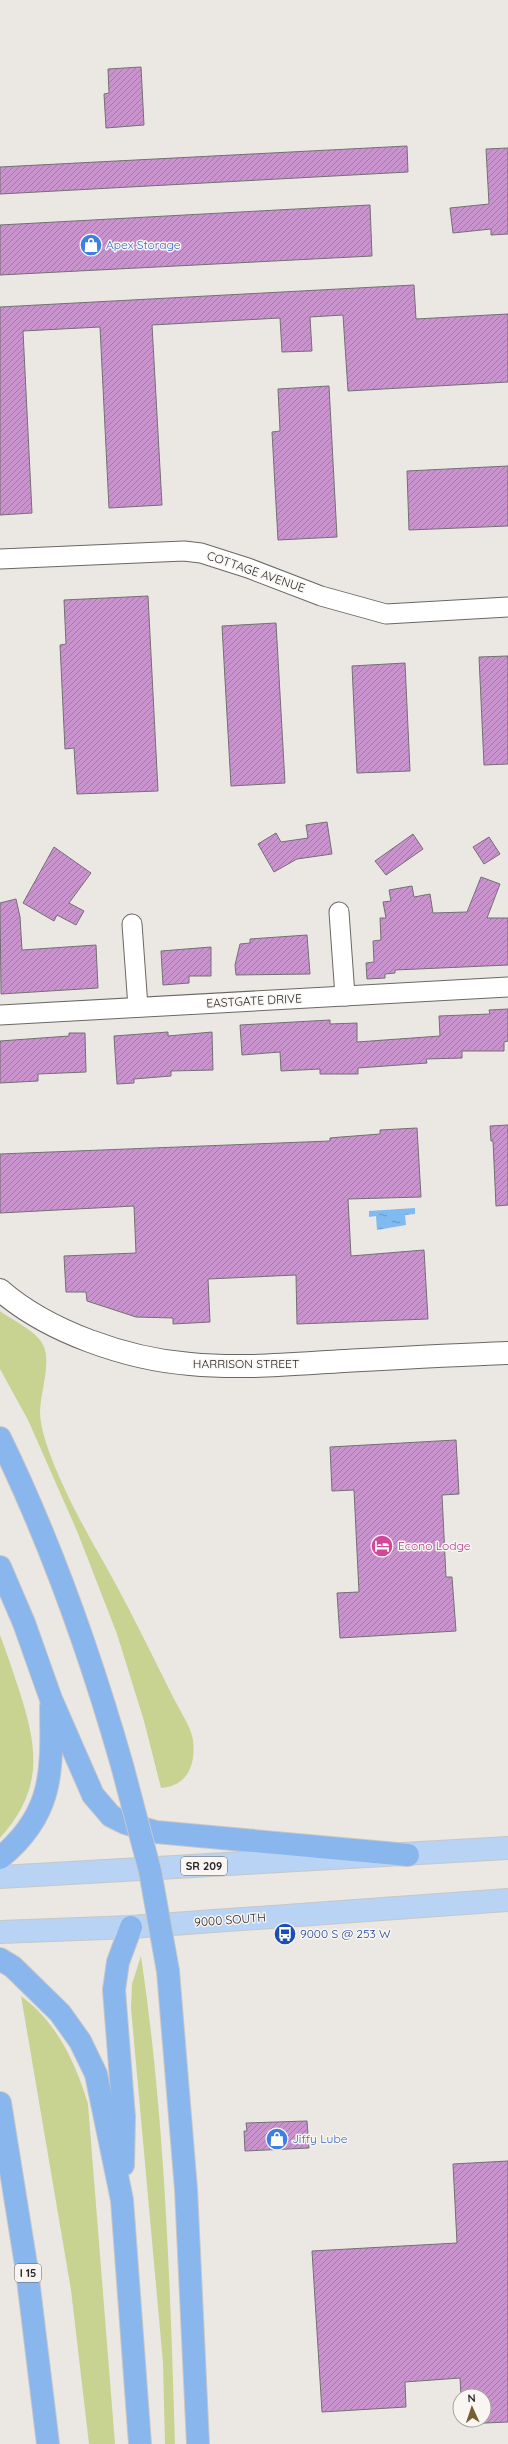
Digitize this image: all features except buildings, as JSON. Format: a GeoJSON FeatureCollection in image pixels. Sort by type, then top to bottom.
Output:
{"type":"FeatureCollection","features":[{"type":"Feature","properties":{"kind":"highway"},"geometry":{"type":"LineString","coordinates":[[0,1438],[63,1584],[87,1652],[122,1765],[150,1871],[168,1971],[186,2197],[198,2444]]}},
{"type":"Feature","properties":{"kind":"highway"},"geometry":{"type":"LineString","coordinates":[[0,1567],[24,1623],[51,1700],[93,1795],[110,1816],[125,1823],[156,1832],[408,1855]]}},
{"type":"Feature","properties":{"kind":"highway"},"geometry":{"type":"LineString","coordinates":[[0,1858],[14,1847],[26,1832],[45,1798],[52,1757],[51,1700]]}},
{"type":"Feature","properties":{"kind":"highway"},"geometry":{"type":"LineString","coordinates":[[131,1928],[118,1962],[114,1990],[124,2117],[122,2200],[140,2444]]}},
{"type":"Feature","properties":{"kind":"highway"},"geometry":{"type":"LineString","coordinates":[[0,1959],[13,1967],[60,2013],[80,2041],[96,2074],[122,2200]]}},
{"type":"Feature","properties":{"kind":"highway","name":"I 15"},"geometry":{"type":"LineString","coordinates":[[0,2103],[27,2271],[48,2444]]}},
{"type":"Feature","properties":{"kind":"main road","name":"SR 209"},"geometry":{"type":"LineString","coordinates":[[0,1877],[408,1855],[508,1848]]}},
{"type":"Feature","properties":{"kind":"main road","name":"9000 SOUTH"},"geometry":{"type":"LineString","coordinates":[[0,1932],[131,1928],[508,1900]]}},
{"type":"Feature","properties":{"kind":"street","name":"COTTAGE AVENUE"},"geometry":{"type":"LineString","coordinates":[[0,559],[167,550],[184,551],[200,553],[242,566],[321,596],[386,614],[508,607]]}},
{"type":"Feature","properties":{"kind":"street"},"geometry":{"type":"LineString","coordinates":[[339,912],[345,996]]}},
{"type":"Feature","properties":{"kind":"street"},"geometry":{"type":"LineString","coordinates":[[132,924],[138,1007]]}},
{"type":"Feature","properties":{"kind":"street","name":"EASTGATE DRIVE"},"geometry":{"type":"LineString","coordinates":[[0,1015],[508,987]]}},
{"type":"Feature","properties":{"kind":"street","name":"HARRISON STREET"},"geometry":{"type":"LineString","coordinates":[[0,1290],[40,1318],[80,1337],[134,1354],[189,1364],[248,1366],[508,1352]]}},
{"type":"Feature","properties":{"kind":"green space"},"geometry":{"type":"Polygon","coordinates":[[[0,1311],[31,1331],[41,1341],[44,1347],[46,1354],[46,1370],[40,1413],[42,1428],[54,1465],[82,1524],[128,1607],[190,1729],[194,1749],[191,1765],[184,1778],[178,1783],[170,1786],[161,1788],[144,1721],[117,1634],[77,1531],[28,1420],[0,1369],[0,1311]]]}},
{"type":"Feature","properties":{"kind":"green space"},"geometry":{"type":"Polygon","coordinates":[[[0,1635],[12,1669],[30,1731],[33,1749],[33,1767],[30,1785],[24,1802],[14,1820],[0,1838],[0,1635]]]}},
{"type":"Feature","properties":{"kind":"green space"},"geometry":{"type":"Polygon","coordinates":[[[141,1956],[156,2077],[161,2138],[171,2322],[175,2444],[165,2444],[163,2363],[131,2008],[132,1984],[141,1956]]]}},
{"type":"Feature","properties":{"kind":"green space"},"geometry":{"type":"Polygon","coordinates":[[[21,1996],[45,2018],[55,2031],[71,2058],[88,2104],[115,2444],[89,2444],[71,2290],[21,1996]]]}},
{"type":"Feature","properties":{"kind":"water"},"geometry":{"type":"Polygon","coordinates":[[[415,1208],[415,1214],[405,1215],[406,1225],[377,1230],[376,1216],[369,1217],[369,1211],[415,1208]]]}},
{"type":"Feature","properties":{"kind":"place","name":"Apex Storage"},"geometry":{"type":"Point","coordinates":[91,245]}},
{"type":"Feature","properties":{"kind":"place","name":"Econo Lodge"},"geometry":{"type":"Point","coordinates":[382,1546]}},
{"type":"Feature","properties":{"kind":"place","name":"9000 S @ 253 W"},"geometry":{"type":"Point","coordinates":[285,1934]}},
{"type":"Feature","properties":{"kind":"place","name":"Jiffy Lube"},"geometry":{"type":"Point","coordinates":[277,2139]}}]}
